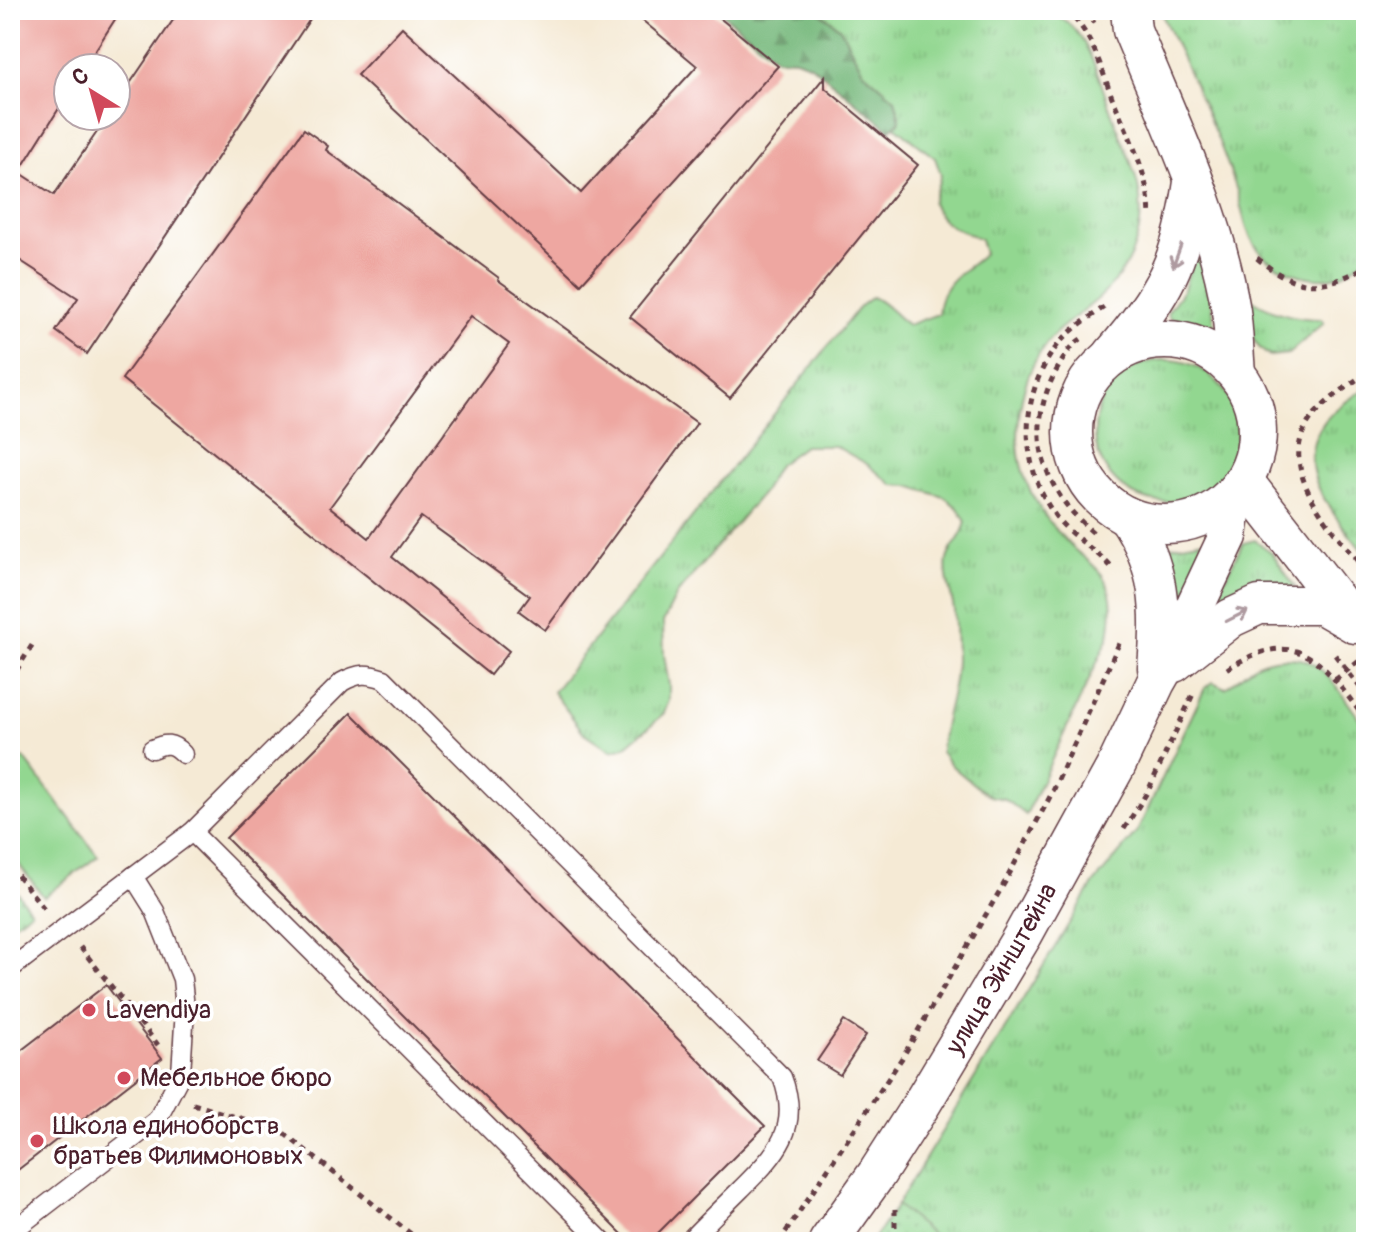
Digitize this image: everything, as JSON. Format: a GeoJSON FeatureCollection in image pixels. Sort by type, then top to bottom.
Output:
{"type":"FeatureCollection","features":[{"type":"Feature","properties":{"kind":"street"},"geometry":{"type":"LineString","coordinates":[[1118,20],[1193,179],[1213,236],[1228,299],[1236,372]]}},
{"type":"Feature","properties":{"kind":"street"},"geometry":{"type":"LineString","coordinates":[[1114,528],[1108,505],[1092,488],[1080,468],[1074,446],[1074,423],[1079,400],[1090,380],[1096,349],[1147,312],[1169,277],[1181,247],[1193,179]]}},
{"type":"Feature","properties":{"kind":"street"},"geometry":{"type":"LineString","coordinates":[[1096,349],[1125,349],[1148,342],[1172,340],[1196,345],[1218,356],[1236,372],[1250,396],[1256,416],[1254,458],[1239,487],[1228,536],[1175,649],[1156,682]]}},
{"type":"Feature","properties":{"kind":"street"},"geometry":{"type":"LineString","coordinates":[[1114,528],[1184,522],[1217,509],[1239,487]]}},
{"type":"Feature","properties":{"kind":"street"},"geometry":{"type":"LineString","coordinates":[[1239,487],[1362,639]]}},
{"type":"Feature","properties":{"kind":"street"},"geometry":{"type":"LineString","coordinates":[[1114,528],[1142,537],[1153,567],[1160,604],[1156,682]]}},
{"type":"Feature","properties":{"kind":"street"},"geometry":{"type":"LineString","coordinates":[[1156,682],[1184,653],[1221,625],[1259,605],[1322,605],[1362,639]]}},
{"type":"Feature","properties":{"kind":"street","name":"улица Эйнштейна"},"geometry":{"type":"LineString","coordinates":[[828,1242],[913,1117],[1023,935],[1116,766],[1156,682]]}},
{"type":"Feature","properties":{"kind":"lane"},"geometry":{"type":"LineString","coordinates":[[10,969],[192,832],[342,682],[356,674],[369,673],[384,679],[782,1077],[790,1104],[787,1129],[781,1144],[688,1242]]}},
{"type":"Feature","properties":{"kind":"lane"},"geometry":{"type":"LineString","coordinates":[[152,749],[164,744],[176,746],[183,754]]}},
{"type":"Feature","properties":{"kind":"lane"},"geometry":{"type":"LineString","coordinates":[[192,832],[603,1242]]}},
{"type":"Feature","properties":{"kind":"lane"},"geometry":{"type":"LineString","coordinates":[[10,1233],[157,1120],[181,1074],[185,1008],[182,979],[155,911],[133,876]]}},
{"type":"Feature","properties":{"kind":"lane"},"geometry":{"type":"LineString","coordinates":[[458,1098],[468,1080]]}},
{"type":"Feature","properties":{"kind":"path"},"geometry":{"type":"LineString","coordinates":[[1065,10],[1079,21],[1125,122],[1143,169],[1150,219]]}},
{"type":"Feature","properties":{"kind":"path"},"geometry":{"type":"LineString","coordinates":[[1087,10],[1118,20]]}},
{"type":"Feature","properties":{"kind":"path"},"geometry":{"type":"LineString","coordinates":[[1257,257],[1286,278],[1313,285],[1341,280],[1361,269],[1366,275]]}},
{"type":"Feature","properties":{"kind":"path"},"geometry":{"type":"LineString","coordinates":[[1109,302],[1072,330],[1049,357],[1031,398],[1027,444],[1037,482],[1054,514],[1115,573]]}},
{"type":"Feature","properties":{"kind":"path"},"geometry":{"type":"LineString","coordinates":[[1096,349],[1075,343],[1050,384],[1041,414],[1042,460],[1050,482],[1078,520],[1114,528]]}},
{"type":"Feature","properties":{"kind":"path"},"geometry":{"type":"LineString","coordinates":[[1366,373],[1314,416],[1301,440],[1299,453],[1301,476],[1307,492],[1366,572]]}},
{"type":"Feature","properties":{"kind":"path"},"geometry":{"type":"LineString","coordinates":[[779,1242],[902,1058],[1005,882],[1054,789],[1122,635]]}},
{"type":"Feature","properties":{"kind":"path"},"geometry":{"type":"LineString","coordinates":[[1335,680],[1362,639]]}},
{"type":"Feature","properties":{"kind":"path"},"geometry":{"type":"LineString","coordinates":[[10,681],[34,642]]}},
{"type":"Feature","properties":{"kind":"path"},"geometry":{"type":"LineString","coordinates":[[1225,671],[1246,657],[1283,649],[1316,659],[1366,720]]}},
{"type":"Feature","properties":{"kind":"path"},"geometry":{"type":"LineString","coordinates":[[1122,832],[1148,791],[1201,679]]}},
{"type":"Feature","properties":{"kind":"path"},"geometry":{"type":"LineString","coordinates":[[1055,804],[1062,790]]}},
{"type":"Feature","properties":{"kind":"path"},"geometry":{"type":"LineString","coordinates":[[10,866],[49,914],[65,927],[181,1074]]}},
{"type":"Feature","properties":{"kind":"path"},"geometry":{"type":"LineString","coordinates":[[171,1097],[280,1130],[421,1242]]}},
{"type":"Feature","properties":{"kind":"path"},"geometry":{"type":"LineString","coordinates":[[895,1196],[895,1242]]}},
{"type":"Feature","properties":{"kind":"green space"},"geometry":{"type":"Polygon","coordinates":[[[718,10],[817,10],[840,28],[863,71],[895,99],[900,121],[890,130],[811,65],[796,59],[776,58],[718,10]]]}},
{"type":"Feature","properties":{"kind":"green space"},"geometry":{"type":"Polygon","coordinates":[[[817,10],[1001,10],[1044,12],[1062,18],[1081,38],[1089,52],[1138,186],[1138,236],[1126,265],[1106,292],[1049,341],[1027,379],[1021,403],[1019,455],[1034,499],[1052,525],[1101,574],[1110,592],[1112,607],[1109,637],[1026,815],[1005,799],[990,796],[977,787],[941,752],[956,660],[954,610],[946,566],[948,555],[966,522],[958,508],[944,497],[909,486],[893,485],[867,464],[835,446],[804,446],[778,465],[763,492],[677,594],[663,622],[669,701],[663,715],[625,747],[611,751],[584,733],[553,692],[860,306],[872,297],[908,325],[938,314],[948,285],[984,254],[980,239],[941,218],[932,203],[941,175],[935,158],[895,126],[900,121],[895,99],[863,71],[840,28],[817,10]]]}},
{"type":"Feature","properties":{"kind":"green space"},"geometry":{"type":"Polygon","coordinates":[[[1160,10],[1366,10],[1366,258],[1343,274],[1320,278],[1287,271],[1261,253],[1247,229],[1218,140],[1160,10]]]}},
{"type":"Feature","properties":{"kind":"green space"},"geometry":{"type":"Polygon","coordinates":[[[1198,241],[1205,241],[1215,329],[1201,322],[1170,318],[1167,313],[1184,289],[1198,241]]]}},
{"type":"Feature","properties":{"kind":"green space"},"geometry":{"type":"Polygon","coordinates":[[[1251,299],[1276,311],[1321,319],[1324,323],[1288,354],[1270,356],[1257,345],[1251,332],[1246,300],[1251,299]]]}},
{"type":"Feature","properties":{"kind":"green space"},"geometry":{"type":"Polygon","coordinates":[[[1166,360],[1193,365],[1216,381],[1232,404],[1237,431],[1232,458],[1216,481],[1193,497],[1166,502],[1139,497],[1116,481],[1100,458],[1095,431],[1100,404],[1116,381],[1139,365],[1166,360]]]}},
{"type":"Feature","properties":{"kind":"green space"},"geometry":{"type":"Polygon","coordinates":[[[1366,387],[1366,556],[1319,488],[1313,470],[1312,452],[1317,433],[1331,414],[1366,387]]]}},
{"type":"Feature","properties":{"kind":"green space"},"geometry":{"type":"Polygon","coordinates":[[[1208,540],[1183,604],[1175,601],[1162,550],[1208,540]]]}},
{"type":"Feature","properties":{"kind":"green space"},"geometry":{"type":"Polygon","coordinates":[[[1255,540],[1271,552],[1295,587],[1216,607],[1213,602],[1243,543],[1255,540]]]}},
{"type":"Feature","properties":{"kind":"green space"},"geometry":{"type":"Polygon","coordinates":[[[1281,658],[1305,661],[1320,669],[1366,728],[1366,1242],[904,1242],[897,1205],[1094,883],[1137,832],[1205,688],[1213,682],[1225,688],[1255,665],[1281,658]]]}},
{"type":"Feature","properties":{"kind":"green space"},"geometry":{"type":"Polygon","coordinates":[[[24,758],[98,856],[44,897],[10,853],[10,768],[24,758]]]}},
{"type":"Feature","properties":{"kind":"green space"},"geometry":{"type":"Polygon","coordinates":[[[10,883],[31,911],[10,926],[10,883]]]}},
{"type":"Feature","properties":{"kind":"green space"},"geometry":{"type":"Polygon","coordinates":[[[897,1205],[941,1242],[872,1242],[897,1205]]]}},
{"type":"Feature","properties":{"kind":"building"},"geometry":{"type":"Polygon","coordinates":[[[10,10],[121,10],[94,52],[52,52],[52,119],[19,172],[54,195],[97,132],[132,132],[132,80],[180,10],[316,10],[87,354],[56,331],[78,298],[10,254],[10,10]]]}},
{"type":"Feature","properties":{"kind":"building"},"geometry":{"type":"Polygon","coordinates":[[[630,10],[710,10],[778,66],[581,284],[357,75],[402,27],[581,193],[697,66],[630,10]]]}},
{"type":"Feature","properties":{"kind":"building"},"geometry":{"type":"Polygon","coordinates":[[[825,76],[825,88],[918,165],[730,398],[630,317],[825,76]]]}},
{"type":"Feature","properties":{"kind":"building"},"geometry":{"type":"Polygon","coordinates":[[[304,129],[328,146],[326,150],[498,280],[697,423],[545,630],[519,611],[530,596],[421,517],[392,557],[509,651],[490,675],[122,379],[304,129]],[[471,316],[330,507],[369,538],[509,344],[471,316]]]}},
{"type":"Feature","properties":{"kind":"building"},"geometry":{"type":"Polygon","coordinates":[[[351,713],[765,1126],[649,1242],[630,1242],[226,838],[351,713]]]}},
{"type":"Feature","properties":{"kind":"building"},"geometry":{"type":"Polygon","coordinates":[[[106,985],[162,1058],[10,1176],[10,1059],[106,985]]]}},
{"type":"Feature","properties":{"kind":"building"},"geometry":{"type":"Polygon","coordinates":[[[844,1021],[866,1035],[840,1075],[817,1061],[844,1021]]]}},
{"type":"Feature","properties":{"kind":"place","name":"Lavendiya"},"geometry":{"type":"Point","coordinates":[89,1010]}},
{"type":"Feature","properties":{"kind":"place","name":"Мебельное бюро"},"geometry":{"type":"Point","coordinates":[124,1078]}},
{"type":"Feature","properties":{"kind":"place","name":"Школа единоборств братьев Филимоновых"},"geometry":{"type":"Point","coordinates":[37,1141]}}]}
